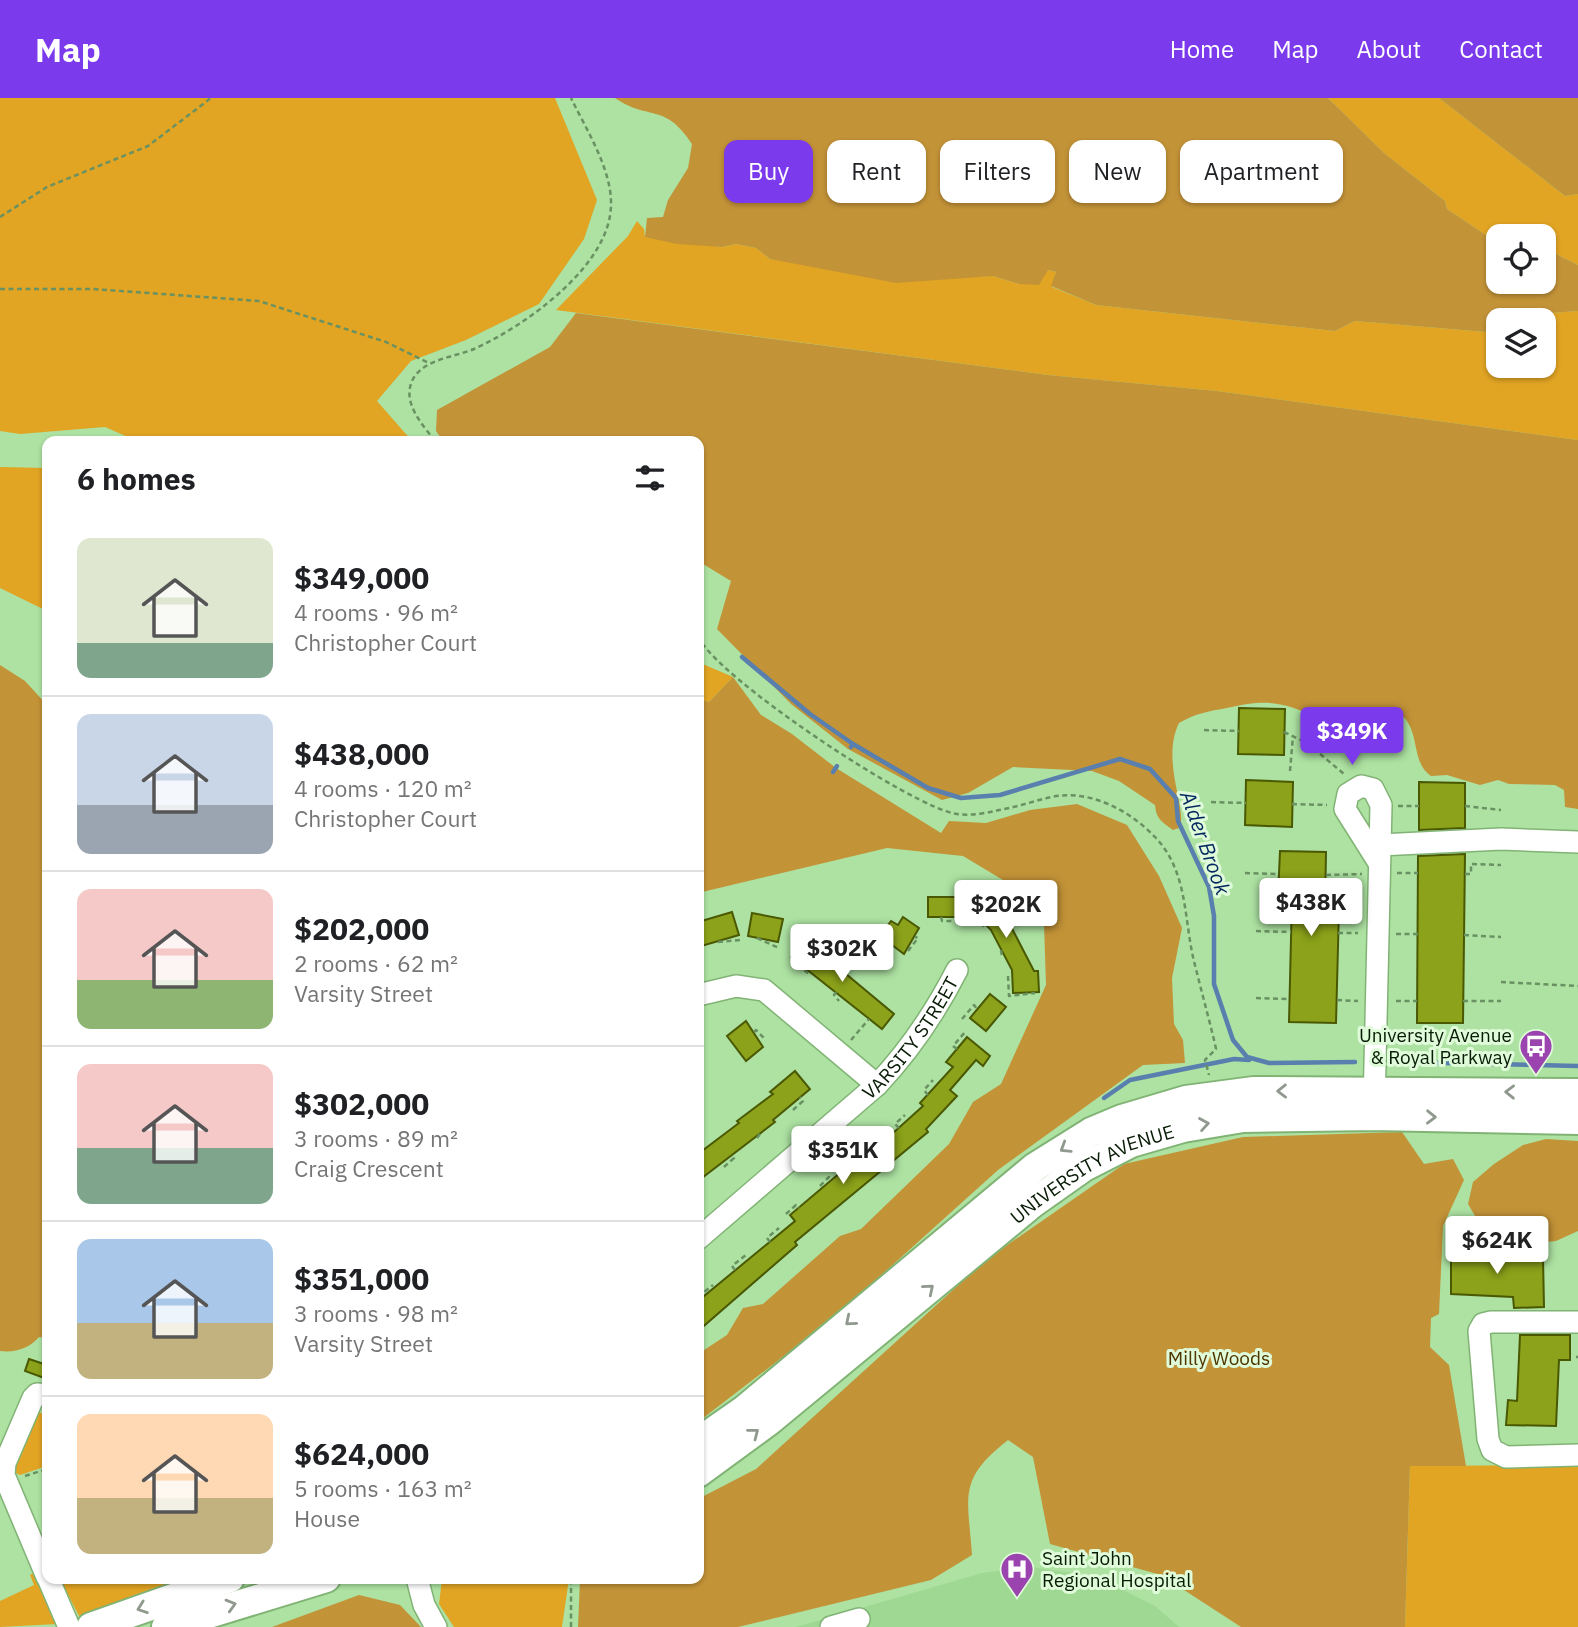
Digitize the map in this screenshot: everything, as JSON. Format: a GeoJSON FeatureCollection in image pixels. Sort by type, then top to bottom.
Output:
{"type":"FeatureCollection","features":[{"type":"Feature","properties":{"kind":"main road","name":"UNIVERSITY AVENUE"},"geometry":{"type":"LineString","coordinates":[[704,1438],[744,1410],[1035,1167],[1061,1150],[1122,1119],[1186,1100],[1254,1091],[1578,1120]]}},
{"type":"Feature","properties":{"kind":"main road","name":"UNIVERSITY AVENUE"},"geometry":{"type":"LineString","coordinates":[[704,1469],[769,1421],[1033,1203],[1084,1167],[1131,1143],[1212,1122],[1284,1117],[1374,1103],[1578,1093]]}},
{"type":"Feature","properties":{"kind":"main road"},"geometry":{"type":"LineString","coordinates":[[91,1627],[213,1584]]}},
{"type":"Feature","properties":{"kind":"main road"},"geometry":{"type":"LineString","coordinates":[[166,1627],[306,1584]]}},
{"type":"Feature","properties":{"kind":"street"},"geometry":{"type":"LineString","coordinates":[[1374,1103],[1380,854],[1379,796],[1368,787],[1350,797],[1380,854]]}},
{"type":"Feature","properties":{"kind":"street"},"geometry":{"type":"LineString","coordinates":[[1380,854],[1501,839],[1578,842]]}},
{"type":"Feature","properties":{"kind":"street","name":"VARSITY STREET"},"geometry":{"type":"LineString","coordinates":[[704,1234],[877,1085],[901,1060],[933,1017],[957,970]]}},
{"type":"Feature","properties":{"kind":"street"},"geometry":{"type":"LineString","coordinates":[[704,994],[736,986],[764,990],[877,1085]]}},
{"type":"Feature","properties":{"kind":"street"},"geometry":{"type":"LineString","coordinates":[[1578,1322],[1491,1322],[1483,1324],[1479,1331],[1488,1439],[1492,1450],[1506,1457],[1578,1455]]}},
{"type":"Feature","properties":{"kind":"street"},"geometry":{"type":"LineString","coordinates":[[42,1394],[37,1394],[33,1398],[5,1463],[5,1483],[42,1565]]}},
{"type":"Feature","properties":{"kind":"street"},"geometry":{"type":"LineString","coordinates":[[51,1584],[69,1627]]}},
{"type":"Feature","properties":{"kind":"street"},"geometry":{"type":"LineString","coordinates":[[419,1584],[424,1605],[436,1627]]}},
{"type":"Feature","properties":{"kind":"street"},"geometry":{"type":"LineString","coordinates":[[831,1627],[859,1619]]}},
{"type":"Feature","properties":{"kind":"path"},"geometry":{"type":"LineString","coordinates":[[0,217],[47,187],[148,146],[211,98]]}},
{"type":"Feature","properties":{"kind":"path"},"geometry":{"type":"LineString","coordinates":[[431,436],[419,421],[410,397],[414,377],[430,364],[472,350],[519,325],[561,291],[606,234],[611,217],[609,186],[571,98]]}},
{"type":"Feature","properties":{"kind":"path"},"geometry":{"type":"LineString","coordinates":[[0,289],[93,289],[259,301],[387,342],[430,364]]}},
{"type":"Feature","properties":{"kind":"path"},"geometry":{"type":"LineString","coordinates":[[704,645],[811,735],[935,808],[971,815],[1051,797],[1078,796],[1102,801],[1156,838],[1175,868],[1216,1049],[1205,1060],[1216,1094]]}},
{"type":"Feature","properties":{"kind":"path"},"geometry":{"type":"LineString","coordinates":[[1204,730],[1239,731]]}},
{"type":"Feature","properties":{"kind":"path"},"geometry":{"type":"LineString","coordinates":[[1284,732],[1324,756],[1350,797],[1292,804]]}},
{"type":"Feature","properties":{"kind":"path"},"geometry":{"type":"LineString","coordinates":[[1290,771],[1293,736]]}},
{"type":"Feature","properties":{"kind":"path"},"geometry":{"type":"LineString","coordinates":[[1211,802],[1245,803]]}},
{"type":"Feature","properties":{"kind":"path"},"geometry":{"type":"LineString","coordinates":[[1465,806],[1501,810]]}},
{"type":"Feature","properties":{"kind":"path"},"geometry":{"type":"LineString","coordinates":[[1465,874],[1471,874],[1471,864],[1501,865]]}},
{"type":"Feature","properties":{"kind":"path"},"geometry":{"type":"LineString","coordinates":[[1245,873],[1279,874]]}},
{"type":"Feature","properties":{"kind":"path"},"geometry":{"type":"LineString","coordinates":[[941,917],[942,921],[961,921]]}},
{"type":"Feature","properties":{"kind":"path"},"geometry":{"type":"LineString","coordinates":[[982,922],[984,929]]}},
{"type":"Feature","properties":{"kind":"path"},"geometry":{"type":"LineString","coordinates":[[1256,930],[1292,932]]}},
{"type":"Feature","properties":{"kind":"path"},"geometry":{"type":"LineString","coordinates":[[1464,935],[1501,937]]}},
{"type":"Feature","properties":{"kind":"path"},"geometry":{"type":"LineString","coordinates":[[908,951],[918,938],[915,937]]}},
{"type":"Feature","properties":{"kind":"path"},"geometry":{"type":"LineString","coordinates":[[757,938],[779,948]]}},
{"type":"Feature","properties":{"kind":"path"},"geometry":{"type":"LineString","coordinates":[[718,942],[741,940]]}},
{"type":"Feature","properties":{"kind":"path"},"geometry":{"type":"LineString","coordinates":[[1001,950],[1002,957]]}},
{"type":"Feature","properties":{"kind":"path"},"geometry":{"type":"LineString","coordinates":[[802,964],[800,967],[809,974]]}},
{"type":"Feature","properties":{"kind":"path"},"geometry":{"type":"LineString","coordinates":[[1008,976],[1009,996],[1035,993]]}},
{"type":"Feature","properties":{"kind":"path"},"geometry":{"type":"LineString","coordinates":[[1501,982],[1578,986]]}},
{"type":"Feature","properties":{"kind":"path"},"geometry":{"type":"LineString","coordinates":[[836,992],[834,995],[839,1001]]}},
{"type":"Feature","properties":{"kind":"path"},"geometry":{"type":"LineString","coordinates":[[1256,998],[1290,999]]}},
{"type":"Feature","properties":{"kind":"path"},"geometry":{"type":"LineString","coordinates":[[1464,1001],[1501,1001]]}},
{"type":"Feature","properties":{"kind":"path"},"geometry":{"type":"LineString","coordinates":[[962,1019],[974,1005],[977,1009]]}},
{"type":"Feature","properties":{"kind":"path"},"geometry":{"type":"LineString","coordinates":[[840,1054],[869,1019]]}},
{"type":"Feature","properties":{"kind":"path"},"geometry":{"type":"LineString","coordinates":[[754,1031],[764,1038]]}},
{"type":"Feature","properties":{"kind":"path"},"geometry":{"type":"LineString","coordinates":[[957,1049],[953,1046],[966,1031]]}},
{"type":"Feature","properties":{"kind":"path"},"geometry":{"type":"LineString","coordinates":[[928,1094],[924,1090],[933,1080]]}},
{"type":"Feature","properties":{"kind":"path"},"geometry":{"type":"LineString","coordinates":[[793,1110],[803,1101],[800,1097]]}},
{"type":"Feature","properties":{"kind":"path"},"geometry":{"type":"LineString","coordinates":[[900,1128],[895,1124],[905,1115]]}},
{"type":"Feature","properties":{"kind":"path"},"geometry":{"type":"LineString","coordinates":[[757,1138],[762,1131]]}},
{"type":"Feature","properties":{"kind":"path"},"geometry":{"type":"LineString","coordinates":[[854,1160],[864,1151],[867,1154]]}},
{"type":"Feature","properties":{"kind":"path"},"geometry":{"type":"LineString","coordinates":[[724,1167],[734,1158],[732,1156]]}},
{"type":"Feature","properties":{"kind":"path"},"geometry":{"type":"LineString","coordinates":[[820,1186],[829,1177],[831,1180]]}},
{"type":"Feature","properties":{"kind":"path"},"geometry":{"type":"LineString","coordinates":[[786,1214],[796,1206],[799,1208]]}},
{"type":"Feature","properties":{"kind":"path"},"geometry":{"type":"LineString","coordinates":[[770,1242],[766,1238],[779,1227]]}},
{"type":"Feature","properties":{"kind":"path"},"geometry":{"type":"LineString","coordinates":[[735,1270],[732,1266],[746,1255]]}},
{"type":"Feature","properties":{"kind":"path"},"geometry":{"type":"LineString","coordinates":[[704,1292],[713,1285]]}},
{"type":"Feature","properties":{"kind":"path"},"geometry":{"type":"LineString","coordinates":[[5,1483],[42,1471]]}},
{"type":"Feature","properties":{"kind":"path"},"geometry":{"type":"LineString","coordinates":[[571,1584],[571,1627]]}},
{"type":"Feature","properties":{"kind":"shaded area"},"geometry":{"type":"Polygon","coordinates":[[[0,98],[555,98],[597,200],[584,239],[539,304],[466,340],[411,361],[377,401],[408,436],[126,436],[105,427],[20,434],[0,431],[0,98]]]}},
{"type":"Feature","properties":{"kind":"shaded area"},"geometry":{"type":"Polygon","coordinates":[[[1328,98],[1439,98],[1565,196],[1578,194],[1578,265],[1556,254],[1556,224],[1486,224],[1486,235],[1447,209],[1445,201],[1384,153],[1328,98]]]}},
{"type":"Feature","properties":{"kind":"shaded area"},"geometry":{"type":"Polygon","coordinates":[[[637,221],[644,229],[645,237],[722,247],[736,244],[756,248],[770,259],[955,277],[993,276],[1019,284],[1048,270],[1056,272],[1052,287],[1096,305],[1335,331],[1355,321],[1486,332],[1486,378],[1556,378],[1556,313],[1578,311],[1578,440],[1217,391],[1048,375],[556,310],[628,236],[637,221]]]}},
{"type":"Feature","properties":{"kind":"shaded area"},"geometry":{"type":"Polygon","coordinates":[[[0,467],[42,468],[42,609],[0,588],[0,467]]]}},
{"type":"Feature","properties":{"kind":"shaded area"},"geometry":{"type":"Polygon","coordinates":[[[704,665],[733,677],[709,702],[704,701],[704,665]]]}},
{"type":"Feature","properties":{"kind":"shaded area"},"geometry":{"type":"Polygon","coordinates":[[[35,1411],[42,1413],[42,1468],[20,1475],[14,1472],[35,1411]]]}},
{"type":"Feature","properties":{"kind":"shaded area"},"geometry":{"type":"Polygon","coordinates":[[[1578,1465],[1578,1627],[1405,1627],[1410,1466],[1578,1465]]]}},
{"type":"Feature","properties":{"kind":"shaded area","name":"Saint John Regional Hospital"},"geometry":{"type":"Polygon","coordinates":[[[1030,1567],[1082,1574],[1105,1581],[1155,1606],[1179,1627],[796,1627],[982,1573],[1030,1567]]]}},
{"type":"Feature","properties":{"kind":"shaded area"},"geometry":{"type":"Polygon","coordinates":[[[37,1571],[57,1624],[0,1627],[0,1601],[34,1585],[30,1575],[37,1571]]]}},
{"type":"Feature","properties":{"kind":"shaded area"},"geometry":{"type":"Polygon","coordinates":[[[63,1584],[170,1584],[79,1616],[63,1584]]]}},
{"type":"Feature","properties":{"kind":"shaded area"},"geometry":{"type":"Polygon","coordinates":[[[441,1584],[568,1584],[562,1627],[454,1627],[439,1604],[441,1584]]]}},
{"type":"Feature","properties":{"kind":"green space"},"geometry":{"type":"Polygon","coordinates":[[[615,98],[1328,98],[1384,153],[1445,201],[1447,209],[1486,235],[1486,294],[1556,294],[1556,254],[1578,265],[1578,311],[1556,313],[1556,308],[1486,308],[1486,332],[1355,321],[1335,331],[1096,305],[1051,286],[1056,272],[1048,270],[1039,285],[1019,284],[993,276],[896,283],[770,259],[756,248],[736,244],[722,247],[677,244],[645,237],[647,218],[663,217],[668,200],[688,168],[692,144],[673,122],[615,98]]]}},
{"type":"Feature","properties":{"kind":"green space"},"geometry":{"type":"Polygon","coordinates":[[[1439,98],[1578,98],[1578,194],[1565,196],[1439,98]]]}},
{"type":"Feature","properties":{"kind":"green space"},"geometry":{"type":"Polygon","coordinates":[[[576,313],[1048,375],[1217,391],[1578,440],[1578,809],[1565,807],[1564,790],[1555,785],[1509,784],[1498,780],[1480,785],[1447,775],[1431,776],[1420,763],[1411,728],[1400,714],[1379,723],[1366,741],[1353,742],[1340,734],[1330,744],[1317,745],[1310,740],[1323,719],[1286,706],[1266,703],[1208,712],[1179,723],[1172,754],[1181,820],[1179,828],[1173,830],[1158,817],[1155,805],[1119,781],[1092,771],[1013,767],[968,793],[942,800],[848,749],[791,704],[717,629],[731,581],[704,565],[704,436],[440,436],[436,431],[437,410],[550,347],[576,313]]]}},
{"type":"Feature","properties":{"kind":"green space"},"geometry":{"type":"Polygon","coordinates":[[[0,665],[25,681],[42,700],[42,1337],[27,1347],[0,1351],[0,665]]]}},
{"type":"Feature","properties":{"kind":"green space"},"geometry":{"type":"Polygon","coordinates":[[[733,677],[761,715],[792,734],[836,768],[941,833],[949,821],[986,823],[1030,810],[1077,804],[1127,825],[1159,876],[1182,928],[1172,978],[1174,1024],[1183,1040],[1185,1063],[1143,1065],[998,1170],[877,1279],[704,1417],[704,1350],[727,1335],[743,1308],[763,1304],[840,1236],[861,1229],[949,1144],[973,1102],[1001,1084],[1046,985],[1044,924],[1028,895],[963,856],[887,848],[704,892],[704,701],[709,702],[733,677]]]}},
{"type":"Feature","properties":{"kind":"green space","name":"Milly Woods"},"geometry":{"type":"Polygon","coordinates":[[[1402,1132],[1424,1164],[1453,1159],[1464,1180],[1443,1226],[1439,1314],[1431,1318],[1430,1347],[1449,1365],[1466,1466],[1410,1466],[1405,1627],[1241,1627],[1161,1575],[1050,1544],[1033,1457],[1008,1440],[980,1467],[969,1490],[972,1555],[931,1580],[738,1627],[578,1627],[580,1584],[704,1584],[704,1496],[756,1469],[987,1259],[1124,1164],[1243,1137],[1402,1132]]]}},
{"type":"Feature","properties":{"kind":"green space"},"geometry":{"type":"Polygon","coordinates":[[[1546,1139],[1578,1141],[1578,1231],[1556,1241],[1503,1246],[1488,1238],[1468,1204],[1473,1182],[1523,1145],[1546,1139]]]}},
{"type":"Feature","properties":{"kind":"green space"},"geometry":{"type":"Polygon","coordinates":[[[359,1595],[400,1605],[421,1627],[272,1627],[359,1595]]]}},
{"type":"Feature","properties":{"kind":"building"},"geometry":{"type":"Polygon","coordinates":[[[1239,708],[1285,709],[1284,755],[1238,754],[1239,708]]]}},
{"type":"Feature","properties":{"kind":"building"},"geometry":{"type":"Polygon","coordinates":[[[1246,780],[1293,782],[1292,827],[1245,825],[1246,780]]]}},
{"type":"Feature","properties":{"kind":"building"},"geometry":{"type":"Polygon","coordinates":[[[1419,782],[1465,783],[1465,828],[1419,830],[1419,782]]]}},
{"type":"Feature","properties":{"kind":"building"},"geometry":{"type":"Polygon","coordinates":[[[1280,851],[1326,852],[1325,909],[1339,909],[1336,1023],[1289,1022],[1292,897],[1278,896],[1280,851]]]}},
{"type":"Feature","properties":{"kind":"building"},"geometry":{"type":"Polygon","coordinates":[[[1465,854],[1463,1023],[1417,1023],[1418,856],[1465,854]]]}},
{"type":"Feature","properties":{"kind":"building"},"geometry":{"type":"Polygon","coordinates":[[[984,889],[1001,901],[1004,898],[1013,907],[1005,915],[1034,971],[1038,971],[1039,992],[1013,993],[1012,970],[991,930],[967,906],[984,889]]]}},
{"type":"Feature","properties":{"kind":"building"},"geometry":{"type":"Polygon","coordinates":[[[928,897],[958,897],[959,917],[928,917],[928,897]]]}},
{"type":"Feature","properties":{"kind":"building"},"geometry":{"type":"Polygon","coordinates":[[[732,912],[739,935],[704,945],[704,920],[732,912]]]}},
{"type":"Feature","properties":{"kind":"building"},"geometry":{"type":"Polygon","coordinates":[[[752,913],[783,919],[778,942],[748,936],[752,913]]]}},
{"type":"Feature","properties":{"kind":"building"},"geometry":{"type":"Polygon","coordinates":[[[903,917],[919,928],[904,954],[880,936],[891,921],[898,925],[903,917]]]}},
{"type":"Feature","properties":{"kind":"building"},"geometry":{"type":"Polygon","coordinates":[[[804,939],[894,1014],[882,1029],[791,957],[804,939]]]}},
{"type":"Feature","properties":{"kind":"building"},"geometry":{"type":"Polygon","coordinates":[[[990,994],[1006,1007],[986,1031],[970,1018],[990,994]]]}},
{"type":"Feature","properties":{"kind":"building"},"geometry":{"type":"Polygon","coordinates":[[[746,1021],[763,1047],[746,1061],[727,1036],[746,1021]]]}},
{"type":"Feature","properties":{"kind":"building"},"geometry":{"type":"Polygon","coordinates":[[[967,1037],[990,1056],[983,1066],[976,1060],[950,1090],[957,1096],[926,1129],[928,1132],[795,1242],[797,1245],[704,1326],[704,1296],[795,1221],[790,1215],[835,1177],[882,1143],[923,1106],[920,1103],[953,1067],[946,1062],[967,1037]]]}},
{"type":"Feature","properties":{"kind":"building"},"geometry":{"type":"Polygon","coordinates":[[[795,1071],[810,1089],[773,1120],[775,1122],[704,1176],[704,1149],[773,1094],[770,1092],[795,1071]]]}},
{"type":"Feature","properties":{"kind":"building"},"geometry":{"type":"Polygon","coordinates":[[[1451,1243],[1476,1243],[1477,1255],[1543,1257],[1544,1307],[1514,1308],[1513,1297],[1451,1294],[1451,1243]]]}},
{"type":"Feature","properties":{"kind":"building"},"geometry":{"type":"Polygon","coordinates":[[[1520,1335],[1570,1335],[1570,1360],[1559,1360],[1556,1426],[1506,1425],[1508,1400],[1517,1401],[1520,1335]]]}},
{"type":"Feature","properties":{"kind":"building"},"geometry":{"type":"Polygon","coordinates":[[[29,1359],[42,1363],[42,1377],[25,1371],[29,1359]]]}},
{"type":"Feature","properties":{"kind":"waterway"},"geometry":{"type":"LineString","coordinates":[[742,657],[810,714],[853,744]]}},
{"type":"Feature","properties":{"kind":"waterway","name":"Alder Brook"},"geometry":{"type":"LineString","coordinates":[[851,747],[853,744],[928,788],[961,798],[1000,795],[1120,759],[1150,769],[1176,798],[1178,821],[1209,887],[1214,916],[1214,984],[1233,1040],[1247,1057],[1269,1063],[1355,1062]]}},
{"type":"Feature","properties":{"kind":"waterway","name":"Alder Brook"},"geometry":{"type":"LineString","coordinates":[[833,772],[837,766]]}},
{"type":"Feature","properties":{"kind":"waterway"},"geometry":{"type":"LineString","coordinates":[[1104,1098],[1130,1080],[1234,1059],[1249,1060]]}},
{"type":"Feature","properties":{"kind":"waterway","name":"Alder Brook"},"geometry":{"type":"LineString","coordinates":[[1397,1062],[1578,1066]]}},
{"type":"Feature","properties":{"kind":"place","name":"University Avenue & Royal Parkway"},"geometry":{"type":"Point","coordinates":[1536,1076]}},
{"type":"Feature","properties":{"kind":"place","name":"Saint John Regional Hospital"},"geometry":{"type":"Point","coordinates":[1017,1599]}}]}
